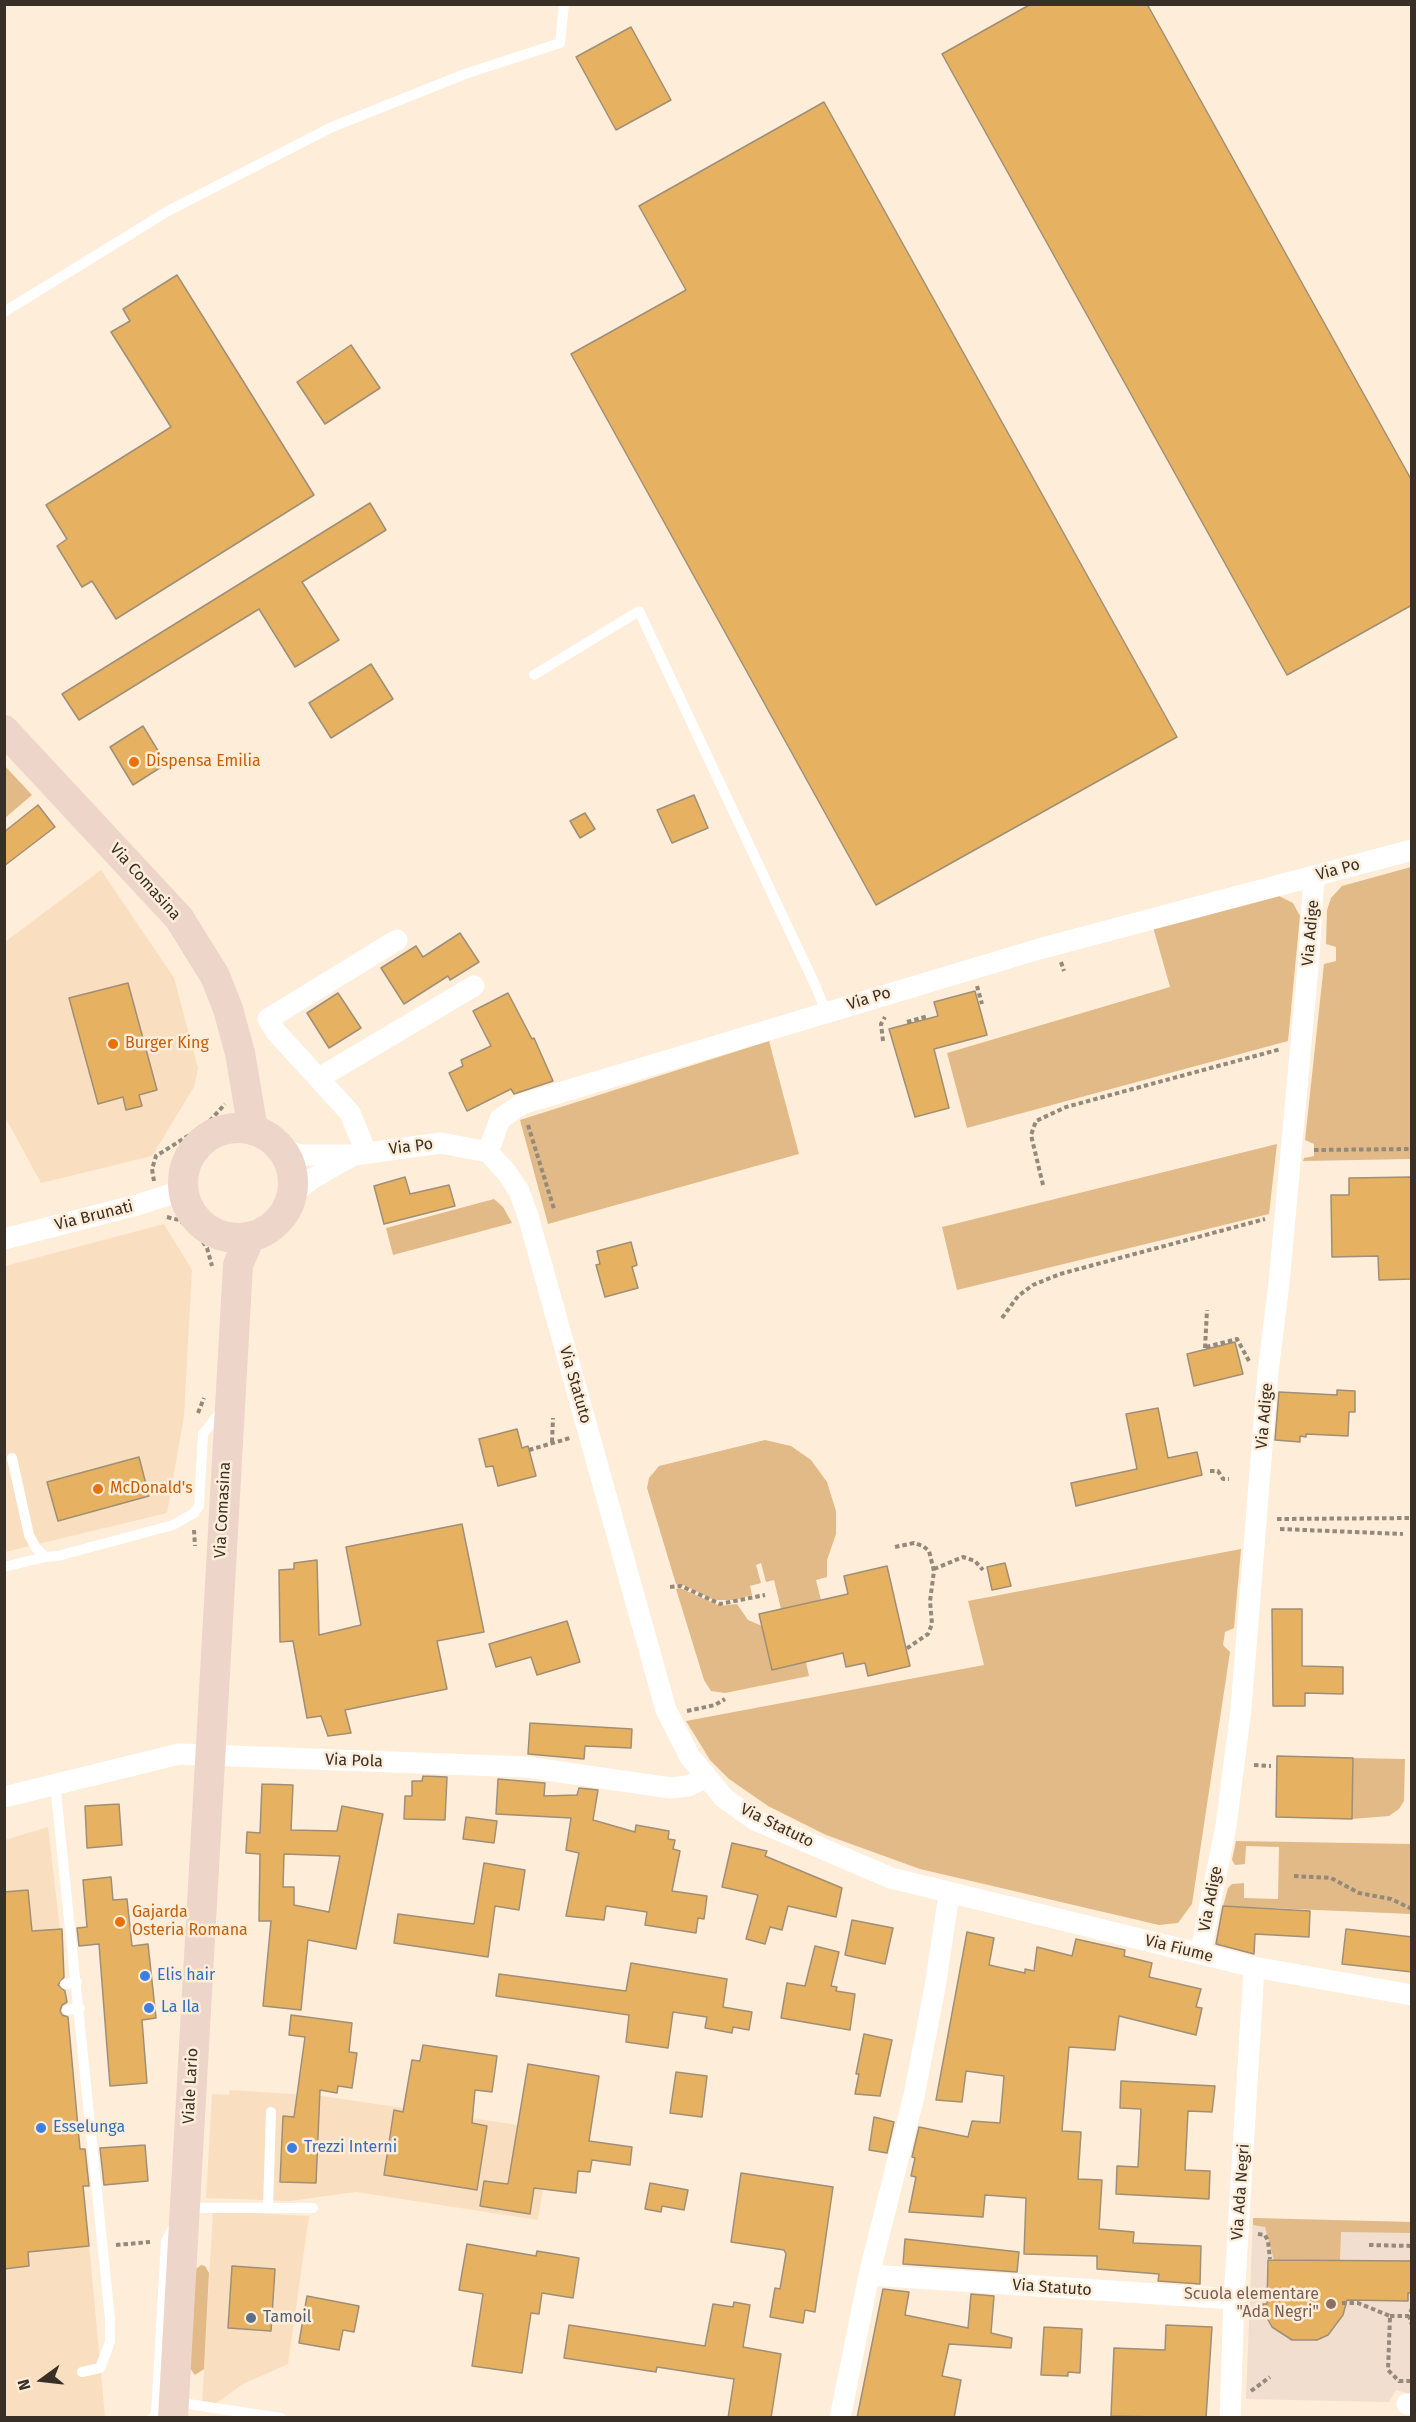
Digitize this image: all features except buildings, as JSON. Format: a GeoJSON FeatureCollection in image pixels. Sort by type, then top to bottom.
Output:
{"type":"FeatureCollection","features":[{"type":"Feature","properties":{"kind":"main road","name":"Via Comasina"},"geometry":{"type":"LineString","coordinates":[[4,730],[179,918],[214,976],[228,1009],[240,1053],[236,1095],[244,1129]]}},
{"type":"Feature","properties":{"kind":"main road"},"geometry":{"type":"LineString","coordinates":[[244,1129],[270,1137],[282,1150],[290,1164],[294,1179],[292,1195],[287,1210],[278,1222],[265,1232],[250,1237],[233,1238],[217,1234],[201,1223],[189,1208],[171,1194],[184,1172],[190,1155],[202,1141],[218,1132],[244,1129]]}},
{"type":"Feature","properties":{"kind":"main road"},"geometry":{"type":"LineString","coordinates":[[217,1234],[225,1271]]}},
{"type":"Feature","properties":{"kind":"main road","name":"Via Comasina"},"geometry":{"type":"LineString","coordinates":[[210,1754],[219,1394],[225,1271],[250,1237]]}},
{"type":"Feature","properties":{"kind":"main road","name":"Viale Lario"},"geometry":{"type":"LineString","coordinates":[[166,2412],[185,2208],[210,1754]]}},
{"type":"Feature","properties":{"kind":"street","name":"Via Po"},"geometry":{"type":"LineString","coordinates":[[282,1150],[302,1155],[360,1154],[441,1143],[488,1152],[500,1119],[522,1104],[1132,922],[1412,850]]}},
{"type":"Feature","properties":{"kind":"street","name":"Via Adige"},"geometry":{"type":"LineString","coordinates":[[1200,1954],[1226,1826],[1240,1720],[1268,1372],[1280,1283],[1311,938],[1314,876]]}},
{"type":"Feature","properties":{"kind":"street"},"geometry":{"type":"LineString","coordinates":[[360,1154],[350,1113],[276,1032],[268,1019],[397,940]]}},
{"type":"Feature","properties":{"kind":"street"},"geometry":{"type":"LineString","coordinates":[[319,1078],[474,986]]}},
{"type":"Feature","properties":{"kind":"street","name":"Via Statuto"},"geometry":{"type":"LineString","coordinates":[[488,1152],[507,1173],[519,1191],[525,1208],[666,1710],[676,1733],[705,1778],[724,1798],[755,1820],[891,1878],[949,1894]]}},
{"type":"Feature","properties":{"kind":"street","name":"Via Po"},"geometry":{"type":"LineString","coordinates":[[292,1195],[310,1180],[360,1154]]}},
{"type":"Feature","properties":{"kind":"street","name":"Via Brunati"},"geometry":{"type":"LineString","coordinates":[[4,1239],[171,1194]]}},
{"type":"Feature","properties":{"kind":"street","name":"Via Pola"},"geometry":{"type":"LineString","coordinates":[[4,1797],[55,1782],[178,1754],[526,1767],[671,1788],[688,1786],[705,1778]]}},
{"type":"Feature","properties":{"kind":"street","name":"Via Fiume"},"geometry":{"type":"LineString","coordinates":[[949,1894],[1254,1967],[1412,1995]]}},
{"type":"Feature","properties":{"kind":"street"},"geometry":{"type":"LineString","coordinates":[[840,2418],[869,2276],[914,2096],[935,1987],[949,1894]]}},
{"type":"Feature","properties":{"kind":"street","name":"Via Ada Negri"},"geometry":{"type":"LineString","coordinates":[[1230,2418],[1234,2299],[1254,1967]]}},
{"type":"Feature","properties":{"kind":"street","name":"Via Statuto"},"geometry":{"type":"LineString","coordinates":[[869,2276],[1234,2299]]}},
{"type":"Feature","properties":{"kind":"lane"},"geometry":{"type":"LineString","coordinates":[[4,312],[168,211],[332,127],[465,74],[560,43],[564,4]]}},
{"type":"Feature","properties":{"kind":"lane"},"geometry":{"type":"LineString","coordinates":[[534,675],[639,611],[826,1012]]}},
{"type":"Feature","properties":{"kind":"lane"},"geometry":{"type":"LineString","coordinates":[[4,1567],[58,1556],[173,1525],[194,1513],[199,1506],[203,1434],[219,1394]]}},
{"type":"Feature","properties":{"kind":"lane"},"geometry":{"type":"LineString","coordinates":[[12,1458],[29,1535],[36,1548],[45,1557]]}},
{"type":"Feature","properties":{"kind":"lane"},"geometry":{"type":"LineString","coordinates":[[55,1782],[80,2008],[110,2342],[100,2368],[82,2372]]}},
{"type":"Feature","properties":{"kind":"lane"},"geometry":{"type":"LineString","coordinates":[[65,1984],[77,1982]]}},
{"type":"Feature","properties":{"kind":"lane"},"geometry":{"type":"LineString","coordinates":[[67,2010],[80,2008]]}},
{"type":"Feature","properties":{"kind":"lane"},"geometry":{"type":"LineString","coordinates":[[268,2208],[271,2112]]}},
{"type":"Feature","properties":{"kind":"lane"},"geometry":{"type":"LineString","coordinates":[[281,2418],[156,2413],[166,2241],[185,2208],[313,2208]]}},
{"type":"Feature","properties":{"kind":"path"},"geometry":{"type":"LineString","coordinates":[[975,979],[982,1004]]}},
{"type":"Feature","properties":{"kind":"path"},"geometry":{"type":"LineString","coordinates":[[883,1041],[881,1024],[886,1015],[891,1012]]}},
{"type":"Feature","properties":{"kind":"path"},"geometry":{"type":"LineString","coordinates":[[906,1016],[908,1023],[928,1017]]}},
{"type":"Feature","properties":{"kind":"path"},"geometry":{"type":"LineString","coordinates":[[1043,1185],[1031,1135],[1036,1121],[1066,1107],[1287,1047]]}},
{"type":"Feature","properties":{"kind":"path"},"geometry":{"type":"LineString","coordinates":[[225,1271],[197,1233],[179,1220],[162,1216],[171,1194],[152,1169],[156,1156],[207,1124],[225,1103],[236,1095]]}},
{"type":"Feature","properties":{"kind":"path"},"geometry":{"type":"LineString","coordinates":[[526,1119],[554,1209]]}},
{"type":"Feature","properties":{"kind":"path"},"geometry":{"type":"LineString","coordinates":[[1314,1150],[1412,1149]]}},
{"type":"Feature","properties":{"kind":"path"},"geometry":{"type":"LineString","coordinates":[[1002,1318],[1018,1296],[1033,1285],[1060,1274],[1269,1218]]}},
{"type":"Feature","properties":{"kind":"path"},"geometry":{"type":"LineString","coordinates":[[1207,1310],[1205,1348],[1237,1339],[1252,1367]]}},
{"type":"Feature","properties":{"kind":"path"},"geometry":{"type":"LineString","coordinates":[[195,1419],[219,1394]]}},
{"type":"Feature","properties":{"kind":"path"},"geometry":{"type":"LineString","coordinates":[[552,1442],[553,1418]]}},
{"type":"Feature","properties":{"kind":"path"},"geometry":{"type":"LineString","coordinates":[[529,1450],[571,1437]]}},
{"type":"Feature","properties":{"kind":"path"},"geometry":{"type":"LineString","coordinates":[[1210,1471],[1218,1472],[1223,1479],[1229,1479]]}},
{"type":"Feature","properties":{"kind":"path"},"geometry":{"type":"LineString","coordinates":[[194,1513],[195,1548]]}},
{"type":"Feature","properties":{"kind":"path"},"geometry":{"type":"LineString","coordinates":[[1276,1519],[1412,1518]]}},
{"type":"Feature","properties":{"kind":"path"},"geometry":{"type":"LineString","coordinates":[[1280,1529],[1403,1534]]}},
{"type":"Feature","properties":{"kind":"path"},"geometry":{"type":"LineString","coordinates":[[895,1548],[914,1543],[923,1546],[929,1551],[934,1569],[930,1601],[932,1624],[928,1634],[906,1649]]}},
{"type":"Feature","properties":{"kind":"path"},"geometry":{"type":"LineString","coordinates":[[934,1569],[963,1557],[975,1561],[983,1570]]}},
{"type":"Feature","properties":{"kind":"path"},"geometry":{"type":"LineString","coordinates":[[670,1587],[681,1586],[720,1604],[765,1595]]}},
{"type":"Feature","properties":{"kind":"path"},"geometry":{"type":"LineString","coordinates":[[683,1712],[715,1705],[725,1699]]}},
{"type":"Feature","properties":{"kind":"path"},"geometry":{"type":"LineString","coordinates":[[1264,1766],[1271,1766]]}},
{"type":"Feature","properties":{"kind":"path"},"geometry":{"type":"LineString","coordinates":[[1294,1876],[1331,1878],[1359,1893],[1391,1899],[1412,1909]]}},
{"type":"Feature","properties":{"kind":"path"},"geometry":{"type":"LineString","coordinates":[[1253,2234],[1264,2235],[1270,2259]]}},
{"type":"Feature","properties":{"kind":"path"},"geometry":{"type":"LineString","coordinates":[[103,2246],[166,2241]]}},
{"type":"Feature","properties":{"kind":"path"},"geometry":{"type":"LineString","coordinates":[[1369,2245],[1412,2246]]}},
{"type":"Feature","properties":{"kind":"path"},"geometry":{"type":"LineString","coordinates":[[1342,2303],[1358,2303],[1390,2316],[1409,2316]]}},
{"type":"Feature","properties":{"kind":"path"},"geometry":{"type":"LineString","coordinates":[[1412,2308],[1409,2316],[1412,2325]]}},
{"type":"Feature","properties":{"kind":"path"},"geometry":{"type":"LineString","coordinates":[[1390,2316],[1388,2370],[1398,2381],[1412,2381]]}},
{"type":"Feature","properties":{"kind":"path"},"geometry":{"type":"LineString","coordinates":[[1246,2394],[1270,2377]]}},
{"type":"Feature","properties":{"kind":"shaded area"},"geometry":{"type":"Polygon","coordinates":[[[4,765],[32,795],[5,818],[4,818],[4,765]]]}},
{"type":"Feature","properties":{"kind":"shaded area"},"geometry":{"type":"Polygon","coordinates":[[[1411,867],[1411,1159],[1303,1161],[1304,1158],[1314,1156],[1314,1144],[1305,1140],[1324,964],[1336,961],[1336,947],[1326,944],[1327,910],[1331,898],[1342,886],[1411,867]]]}},
{"type":"Feature","properties":{"kind":"shaded area"},"geometry":{"type":"Polygon","coordinates":[[[101,870],[174,978],[198,1068],[194,1087],[152,1156],[41,1183],[5,1117],[5,942],[101,870]]]}},
{"type":"Feature","properties":{"kind":"shaded area"},"geometry":{"type":"Polygon","coordinates":[[[1279,896],[1293,903],[1300,916],[1288,1041],[967,1128],[947,1053],[1170,987],[1153,927],[1279,896]]]}},
{"type":"Feature","properties":{"kind":"shaded area"},"geometry":{"type":"Polygon","coordinates":[[[769,1041],[799,1154],[548,1224],[520,1120],[769,1041]]]}},
{"type":"Feature","properties":{"kind":"shaded area"},"geometry":{"type":"Polygon","coordinates":[[[1277,1144],[1269,1214],[957,1290],[942,1227],[1277,1144]]]}},
{"type":"Feature","properties":{"kind":"shaded area"},"geometry":{"type":"Polygon","coordinates":[[[494,1199],[503,1207],[512,1223],[393,1255],[386,1228],[494,1199]]]}},
{"type":"Feature","properties":{"kind":"shaded area"},"geometry":{"type":"Polygon","coordinates":[[[164,1224],[192,1270],[184,1416],[167,1513],[5,1552],[5,1266],[164,1224]]]}},
{"type":"Feature","properties":{"kind":"shaded area"},"geometry":{"type":"Polygon","coordinates":[[[765,1440],[791,1446],[811,1460],[827,1482],[836,1511],[836,1534],[827,1560],[827,1577],[816,1580],[821,1600],[781,1609],[774,1580],[766,1582],[761,1563],[756,1565],[761,1583],[750,1586],[752,1595],[735,1600],[714,1600],[676,1584],[647,1488],[649,1478],[659,1466],[765,1440]]]}},
{"type":"Feature","properties":{"kind":"shaded area"},"geometry":{"type":"Polygon","coordinates":[[[1241,1549],[1234,1628],[1225,1632],[1223,1645],[1230,1652],[1192,1904],[1178,1923],[1159,1925],[920,1869],[826,1835],[768,1806],[729,1779],[710,1760],[686,1721],[984,1665],[968,1601],[1241,1549]]]}},
{"type":"Feature","properties":{"kind":"shaded area"},"geometry":{"type":"Polygon","coordinates":[[[680,1588],[720,1606],[737,1604],[748,1620],[762,1626],[772,1670],[806,1662],[809,1676],[725,1693],[711,1691],[704,1680],[676,1589],[680,1588]]]}},
{"type":"Feature","properties":{"kind":"shaded area"},"geometry":{"type":"Polygon","coordinates":[[[1353,1758],[1405,1759],[1404,1801],[1399,1809],[1389,1816],[1352,1819],[1353,1758]]]}},
{"type":"Feature","properties":{"kind":"shaded area"},"geometry":{"type":"Polygon","coordinates":[[[48,1827],[60,1929],[105,2417],[5,2418],[5,1840],[48,1827]]]}},
{"type":"Feature","properties":{"kind":"shaded area"},"geometry":{"type":"Polygon","coordinates":[[[1236,1841],[1411,1844],[1411,1914],[1223,1906],[1228,1888],[1232,1884],[1244,1883],[1244,1898],[1278,1899],[1279,1847],[1246,1846],[1245,1864],[1235,1865],[1232,1860],[1236,1841]]]}},
{"type":"Feature","properties":{"kind":"shaded area"},"geometry":{"type":"Polygon","coordinates":[[[230,2090],[322,2096],[552,2130],[538,2220],[356,2192],[290,2201],[206,2198],[212,2094],[229,2095],[230,2090]]]}},
{"type":"Feature","properties":{"kind":"shaded area","name":"Tamoil"},"geometry":{"type":"Polygon","coordinates":[[[213,2211],[309,2216],[288,2364],[243,2384],[212,2406],[202,2405],[213,2211]]]}},
{"type":"Feature","properties":{"kind":"shaded area","name":"Scuola elementare \"Ada Negri\""},"geometry":{"type":"Polygon","coordinates":[[[1253,2218],[1411,2222],[1411,2394],[1396,2390],[1389,2402],[1246,2399],[1253,2218]]]}},
{"type":"Feature","properties":{"kind":"shaded area"},"geometry":{"type":"Polygon","coordinates":[[[1253,2218],[1411,2222],[1411,2233],[1341,2232],[1340,2260],[1274,2260],[1265,2227],[1253,2225],[1253,2218]]]}},
{"type":"Feature","properties":{"kind":"shaded area"},"geometry":{"type":"Polygon","coordinates":[[[201,2265],[205,2266],[209,2273],[204,2369],[195,2375],[189,2367],[196,2269],[201,2265]]]}},
{"type":"Feature","properties":{"kind":"place","name":"Dispensa Emilia"},"geometry":{"type":"Point","coordinates":[134,762]}},
{"type":"Feature","properties":{"kind":"place","name":"Burger King"},"geometry":{"type":"Point","coordinates":[113,1044]}},
{"type":"Feature","properties":{"kind":"place","name":"McDonald's"},"geometry":{"type":"Point","coordinates":[98,1489]}},
{"type":"Feature","properties":{"kind":"place","name":"Gajarda Osteria Romana"},"geometry":{"type":"Point","coordinates":[120,1922]}},
{"type":"Feature","properties":{"kind":"place","name":"Elis hair"},"geometry":{"type":"Point","coordinates":[145,1976]}},
{"type":"Feature","properties":{"kind":"place","name":"La Ila"},"geometry":{"type":"Point","coordinates":[149,2008]}},
{"type":"Feature","properties":{"kind":"place","name":"Esselunga"},"geometry":{"type":"Point","coordinates":[41,2128]}},
{"type":"Feature","properties":{"kind":"place","name":"Trezzi Interni"},"geometry":{"type":"Point","coordinates":[292,2148]}},
{"type":"Feature","properties":{"kind":"place","name":"Scuola elementare \"Ada Negri\""},"geometry":{"type":"Point","coordinates":[1331,2304]}},
{"type":"Feature","properties":{"kind":"place","name":"Tamoil"},"geometry":{"type":"Point","coordinates":[251,2318]}}]}
